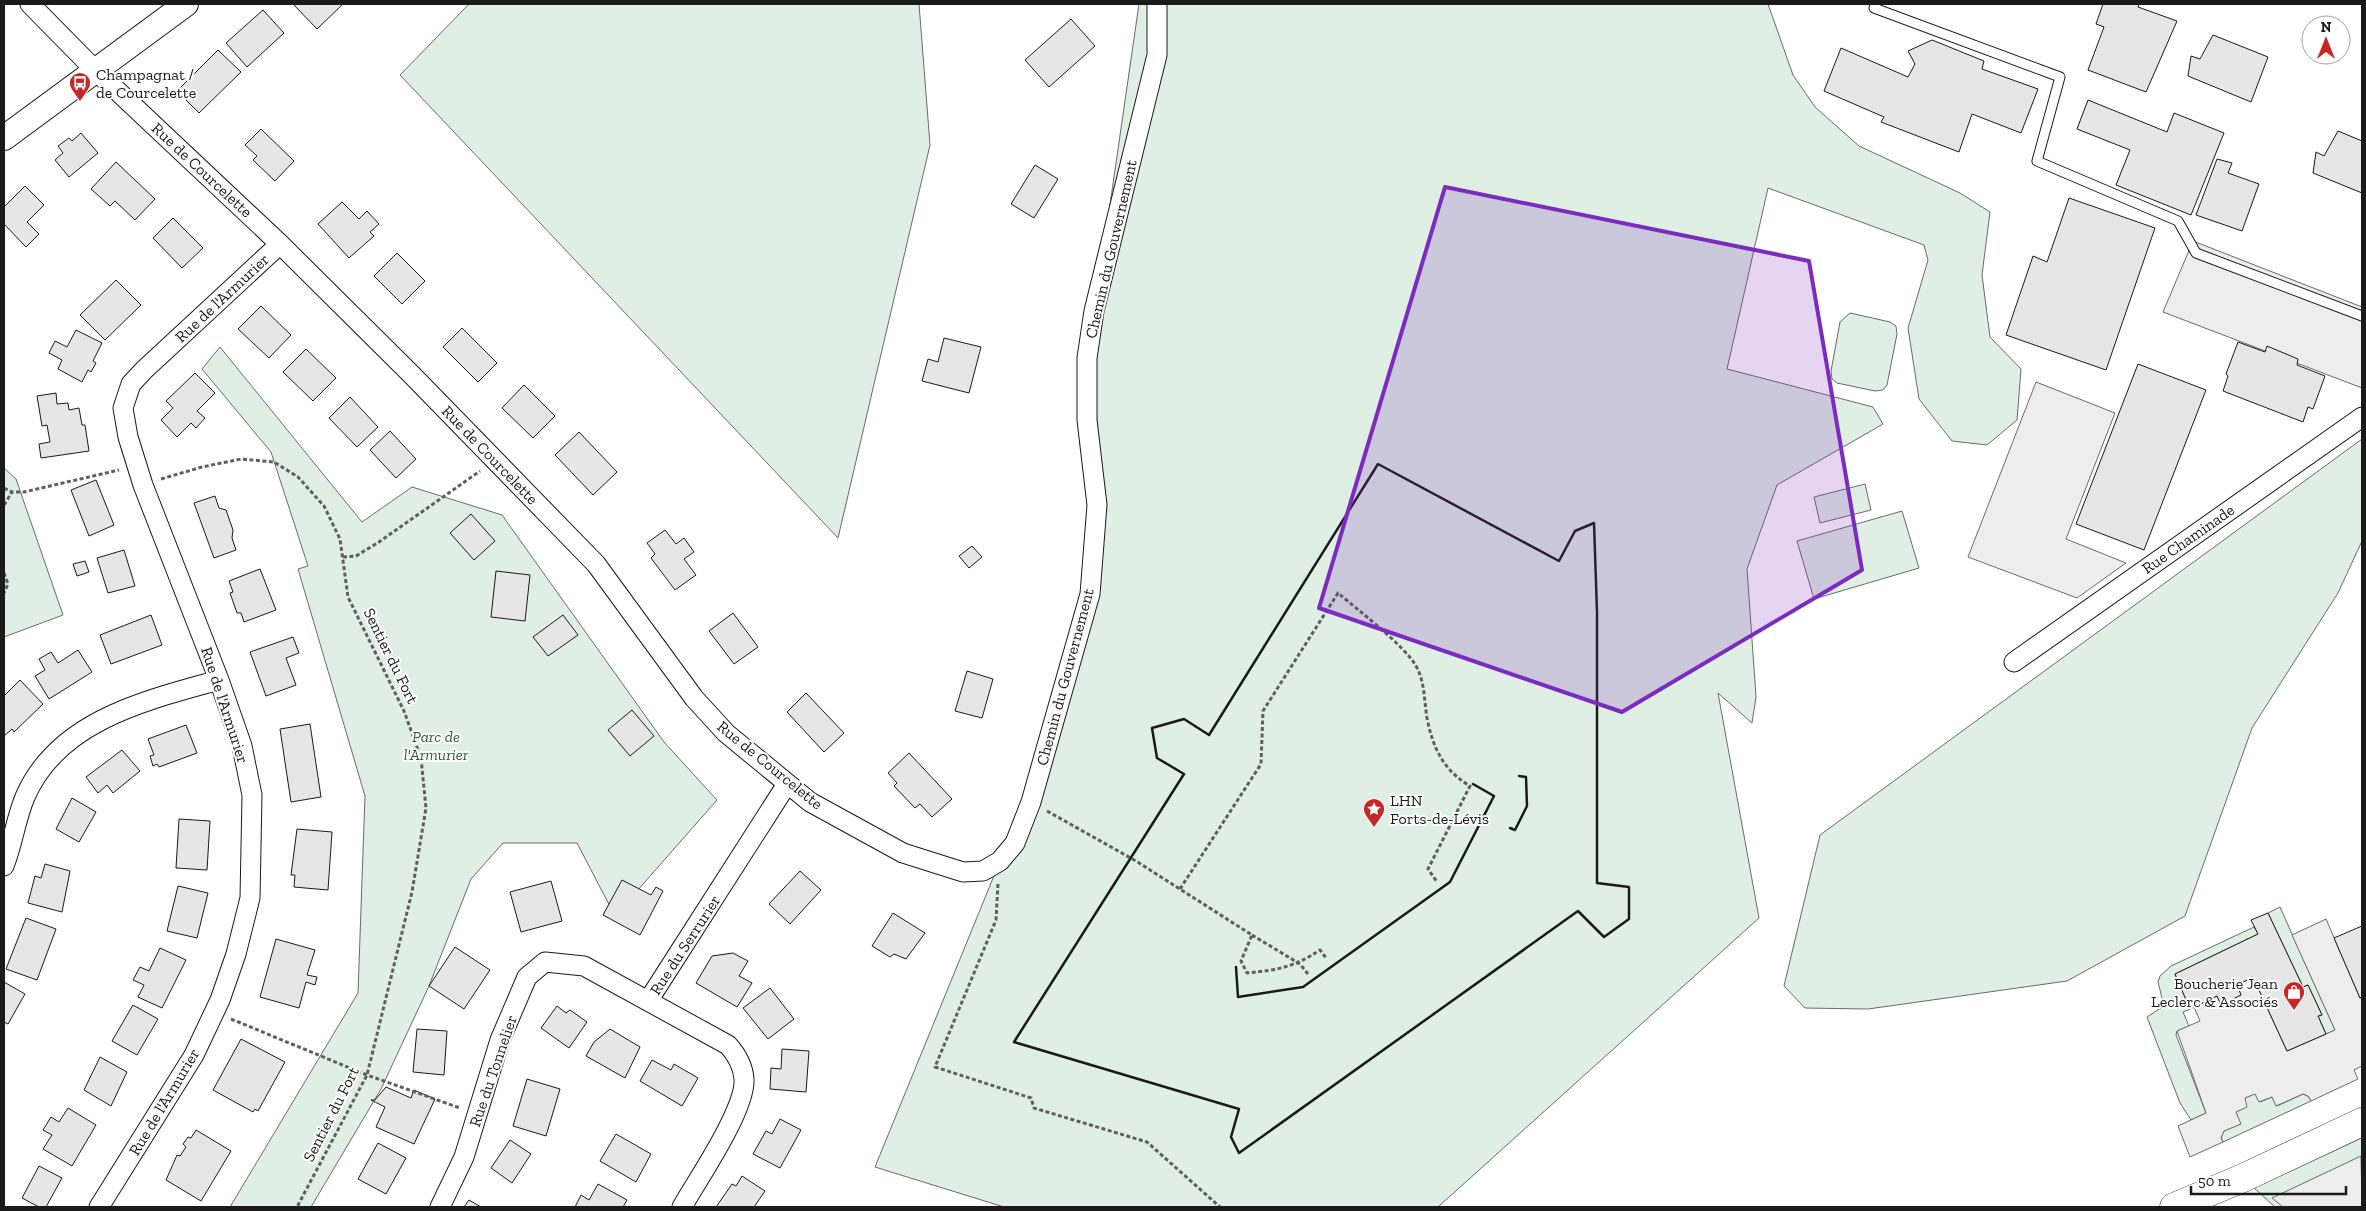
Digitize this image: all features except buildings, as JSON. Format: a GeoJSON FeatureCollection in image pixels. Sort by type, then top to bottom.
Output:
{"type":"FeatureCollection","features":[{"type":"Feature","properties":{"kind":"main road"},"geometry":{"type":"LineString","coordinates":[[2174,1207],[2243,1178],[2362,1122]]}},
{"type":"Feature","properties":{"kind":"street","name":"Rue de Courcelette"},"geometry":{"type":"LineString","coordinates":[[30,4],[94,69],[280,244],[596,564],[694,698],[726,733],[810,802],[903,853],[963,872]]}},
{"type":"Feature","properties":{"kind":"street"},"geometry":{"type":"LineString","coordinates":[[4,138],[94,69],[186,4]]}},
{"type":"Feature","properties":{"kind":"street","name":"Chemin du Gouvernement"},"geometry":{"type":"LineString","coordinates":[[963,872],[983,871],[1000,861],[1015,843],[1031,802],[1090,594],[1097,505],[1087,420],[1088,358],[1094,311],[1158,55],[1157,4]]}},
{"type":"Feature","properties":{"kind":"street","name":"Rue de l'Armurier"},"geometry":{"type":"LineString","coordinates":[[99,1207],[194,1055],[214,1012],[236,954],[250,898],[253,838],[252,795],[242,746],[219,680],[143,484],[128,437],[123,408],[131,384],[280,244]]}},
{"type":"Feature","properties":{"kind":"street","name":"Rue Chaminade"},"geometry":{"type":"LineString","coordinates":[[2014,662],[2362,417]]}},
{"type":"Feature","properties":{"kind":"street"},"geometry":{"type":"LineString","coordinates":[[6,853],[25,797],[43,765],[70,740],[100,720],[144,701],[219,680]]}},
{"type":"Feature","properties":{"kind":"street","name":"Rue du Serrurier"},"geometry":{"type":"LineString","coordinates":[[682,1207],[739,1106],[744,1080],[740,1058],[728,1045],[648,1002],[787,784]]}},
{"type":"Feature","properties":{"kind":"street","name":"Rue du Tonnelier"},"geometry":{"type":"LineString","coordinates":[[440,1207],[464,1157],[504,1031],[528,977],[545,962],[584,966],[648,1002]]}},
{"type":"Feature","properties":{"kind":"lane"},"geometry":{"type":"LineString","coordinates":[[1876,4],[1874,8],[2060,77],[2037,161],[2178,221],[2196,253],[2362,316]]}},
{"type":"Feature","properties":{"kind":"path","name":"Sentier du Fort"},"geometry":{"type":"LineString","coordinates":[[143,484],[202,467],[240,459],[274,462],[298,477],[324,506],[340,539],[348,597],[404,711],[422,758],[426,808],[412,892],[367,1075],[297,1207]]}},
{"type":"Feature","properties":{"kind":"path"},"geometry":{"type":"LineString","coordinates":[[343,557],[356,556],[379,542],[495,460]]}},
{"type":"Feature","properties":{"kind":"path"},"geometry":{"type":"LineString","coordinates":[[4,488],[12,492],[24,492],[137,466]]}},
{"type":"Feature","properties":{"kind":"path"},"geometry":{"type":"LineString","coordinates":[[4,504],[12,492]]}},
{"type":"Feature","properties":{"kind":"path"},"geometry":{"type":"LineString","coordinates":[[4,573],[8,584],[4,593]]}},
{"type":"Feature","properties":{"kind":"path"},"geometry":{"type":"LineString","coordinates":[[1180,889],[1261,764],[1264,711],[1338,593],[1405,652],[1416,666],[1424,690],[1428,719],[1443,763],[1457,778],[1470,786],[1428,869],[1437,882]]}},
{"type":"Feature","properties":{"kind":"path"},"geometry":{"type":"LineString","coordinates":[[1031,802],[1136,860],[1300,964],[1308,974]]}},
{"type":"Feature","properties":{"kind":"path"},"geometry":{"type":"LineString","coordinates":[[1000,861],[996,920],[935,1067],[1031,1098],[1034,1108],[1147,1142],[1220,1207]]}},
{"type":"Feature","properties":{"kind":"path"},"geometry":{"type":"LineString","coordinates":[[1252,935],[1242,954],[1241,961],[1247,973],[1274,970],[1300,964],[1320,950],[1327,959]]}},
{"type":"Feature","properties":{"kind":"path"},"geometry":{"type":"LineString","coordinates":[[214,1012],[367,1075],[478,1115]]}},
{"type":"Feature","properties":{"kind":"highlighted area"},"geometry":{"type":"Polygon","coordinates":[[[1445,187],[1809,261],[1862,570],[1622,712],[1319,608],[1445,187]]]}},
{"type":"Feature","properties":{"kind":"green space"},"geometry":{"type":"Polygon","coordinates":[[[469,4],[919,4],[930,145],[838,538],[400,75],[469,4]]]}},
{"type":"Feature","properties":{"kind":"green space"},"geometry":{"type":"Polygon","coordinates":[[[1139,4],[1768,4],[1793,75],[1815,107],[1859,146],[1960,193],[1990,212],[1982,275],[1990,337],[2021,369],[2017,420],[1987,445],[1952,441],[1919,399],[1908,328],[1928,260],[1924,245],[1768,188],[1727,369],[1873,407],[1883,424],[1777,485],[1747,569],[1756,697],[1752,723],[1718,693],[1759,918],[1438,1207],[1004,1207],[875,1167],[1000,861],[1015,843],[1090,594],[1087,420],[1104,246],[1139,4]]]}},
{"type":"Feature","properties":{"kind":"green space"},"geometry":{"type":"Polygon","coordinates":[[[1850,313],[1890,322],[1896,326],[1897,334],[1887,385],[1883,390],[1875,391],[1837,383],[1832,379],[1831,371],[1840,322],[1850,313]]]}},
{"type":"Feature","properties":{"kind":"green space","name":"Parc de l'Armurier"},"geometry":{"type":"Polygon","coordinates":[[[220,347],[362,522],[412,487],[502,515],[664,742],[717,800],[615,916],[577,843],[503,843],[471,879],[429,986],[381,1089],[311,1207],[230,1207],[358,993],[365,796],[298,569],[308,566],[271,452],[202,369],[220,347]]]}},
{"type":"Feature","properties":{"kind":"green space"},"geometry":{"type":"Polygon","coordinates":[[[2362,439],[2362,541],[2338,593],[2252,728],[2185,916],[2067,981],[1868,1009],[1805,1008],[1784,986],[1820,835],[2362,439]]]}},
{"type":"Feature","properties":{"kind":"green space"},"geometry":{"type":"Polygon","coordinates":[[[4,468],[16,479],[63,615],[4,637],[4,468]]]}},
{"type":"Feature","properties":{"kind":"green space"},"geometry":{"type":"Polygon","coordinates":[[[1865,484],[1871,510],[1820,523],[1814,497],[1865,484]]]}},
{"type":"Feature","properties":{"kind":"green space"},"geometry":{"type":"Polygon","coordinates":[[[1902,511],[1919,568],[1814,599],[1797,541],[1902,511]]]}},
{"type":"Feature","properties":{"kind":"green space"},"geometry":{"type":"Polygon","coordinates":[[[2280,907],[2335,1030],[2326,1034],[2318,1016],[2322,1015],[2308,985],[2303,987],[2268,913],[2280,907]]]}},
{"type":"Feature","properties":{"kind":"green space"},"geometry":{"type":"Polygon","coordinates":[[[2254,927],[2258,934],[2175,974],[2190,1009],[2183,1012],[2189,1026],[2177,1031],[2176,1035],[2206,1113],[2191,1120],[2180,1103],[2147,1017],[2164,1006],[2158,982],[2160,976],[2171,966],[2254,927]]]}},
{"type":"Feature","properties":{"kind":"green space"},"geometry":{"type":"Polygon","coordinates":[[[2255,1093],[2260,1102],[2272,1097],[2277,1106],[2303,1094],[2308,1096],[2311,1101],[2223,1142],[2221,1138],[2224,1131],[2240,1124],[2236,1112],[2244,1098],[2255,1093]]]}},
{"type":"Feature","properties":{"kind":"green space"},"geometry":{"type":"Polygon","coordinates":[[[2362,1122],[2362,1207],[2275,1207],[2243,1178],[2362,1122]]]}},
{"type":"Feature","properties":{"kind":"shaded area"},"geometry":{"type":"Polygon","coordinates":[[[2193,241],[2362,307],[2362,388],[2163,312],[2193,241]]]}},
{"type":"Feature","properties":{"kind":"shaded area"},"geometry":{"type":"Polygon","coordinates":[[[2036,382],[2115,413],[2066,539],[2126,563],[2077,598],[1968,557],[2036,382]]]}},
{"type":"Feature","properties":{"kind":"shaded area"},"geometry":{"type":"Polygon","coordinates":[[[2326,919],[2360,998],[2362,997],[2362,1066],[2354,1070],[2358,1079],[2311,1101],[2308,1096],[2303,1094],[2276,1106],[2272,1097],[2259,1102],[2255,1094],[2245,1098],[2247,1107],[2236,1112],[2241,1124],[2224,1131],[2221,1138],[2223,1142],[2190,1157],[2178,1126],[2206,1113],[2177,1031],[2200,1021],[2194,1007],[2217,996],[2221,1004],[2241,995],[2237,985],[2253,977],[2287,1051],[2335,1030],[2292,935],[2326,919]]]}},
{"type":"Feature","properties":{"kind":"shaded area"},"geometry":{"type":"Polygon","coordinates":[[[2361,1156],[2362,1207],[2283,1207],[2272,1198],[2361,1156]]]}},
{"type":"Feature","properties":{"kind":"wall"},"geometry":{"type":"LineString","coordinates":[[1378,464],[1559,561],[1575,531],[1594,523],[1597,612],[1597,883],[1629,887],[1629,919],[1604,937],[1578,911],[1239,1153],[1231,1137],[1239,1109],[1014,1042],[1184,774],[1157,758],[1152,728],[1184,719],[1209,735],[1378,464]]}},
{"type":"Feature","properties":{"kind":"wall"},"geometry":{"type":"LineString","coordinates":[[1510,828],[1515,830],[1527,806],[1526,777],[1519,776]]}},
{"type":"Feature","properties":{"kind":"wall"},"geometry":{"type":"LineString","coordinates":[[1236,967],[1238,997],[1303,987],[1450,882],[1494,796],[1473,784]]}},
{"type":"Feature","properties":{"kind":"place","name":"Champagnat / de Courcelette"},"geometry":{"type":"Point","coordinates":[80,102]}},
{"type":"Feature","properties":{"kind":"place","name":"LHN Forts-de-Lévis"},"geometry":{"type":"Point","coordinates":[1374,828]}},
{"type":"Feature","properties":{"kind":"place","name":"Boucherie Jean Leclerc & Associés"},"geometry":{"type":"Point","coordinates":[2294,1011]}}]}
